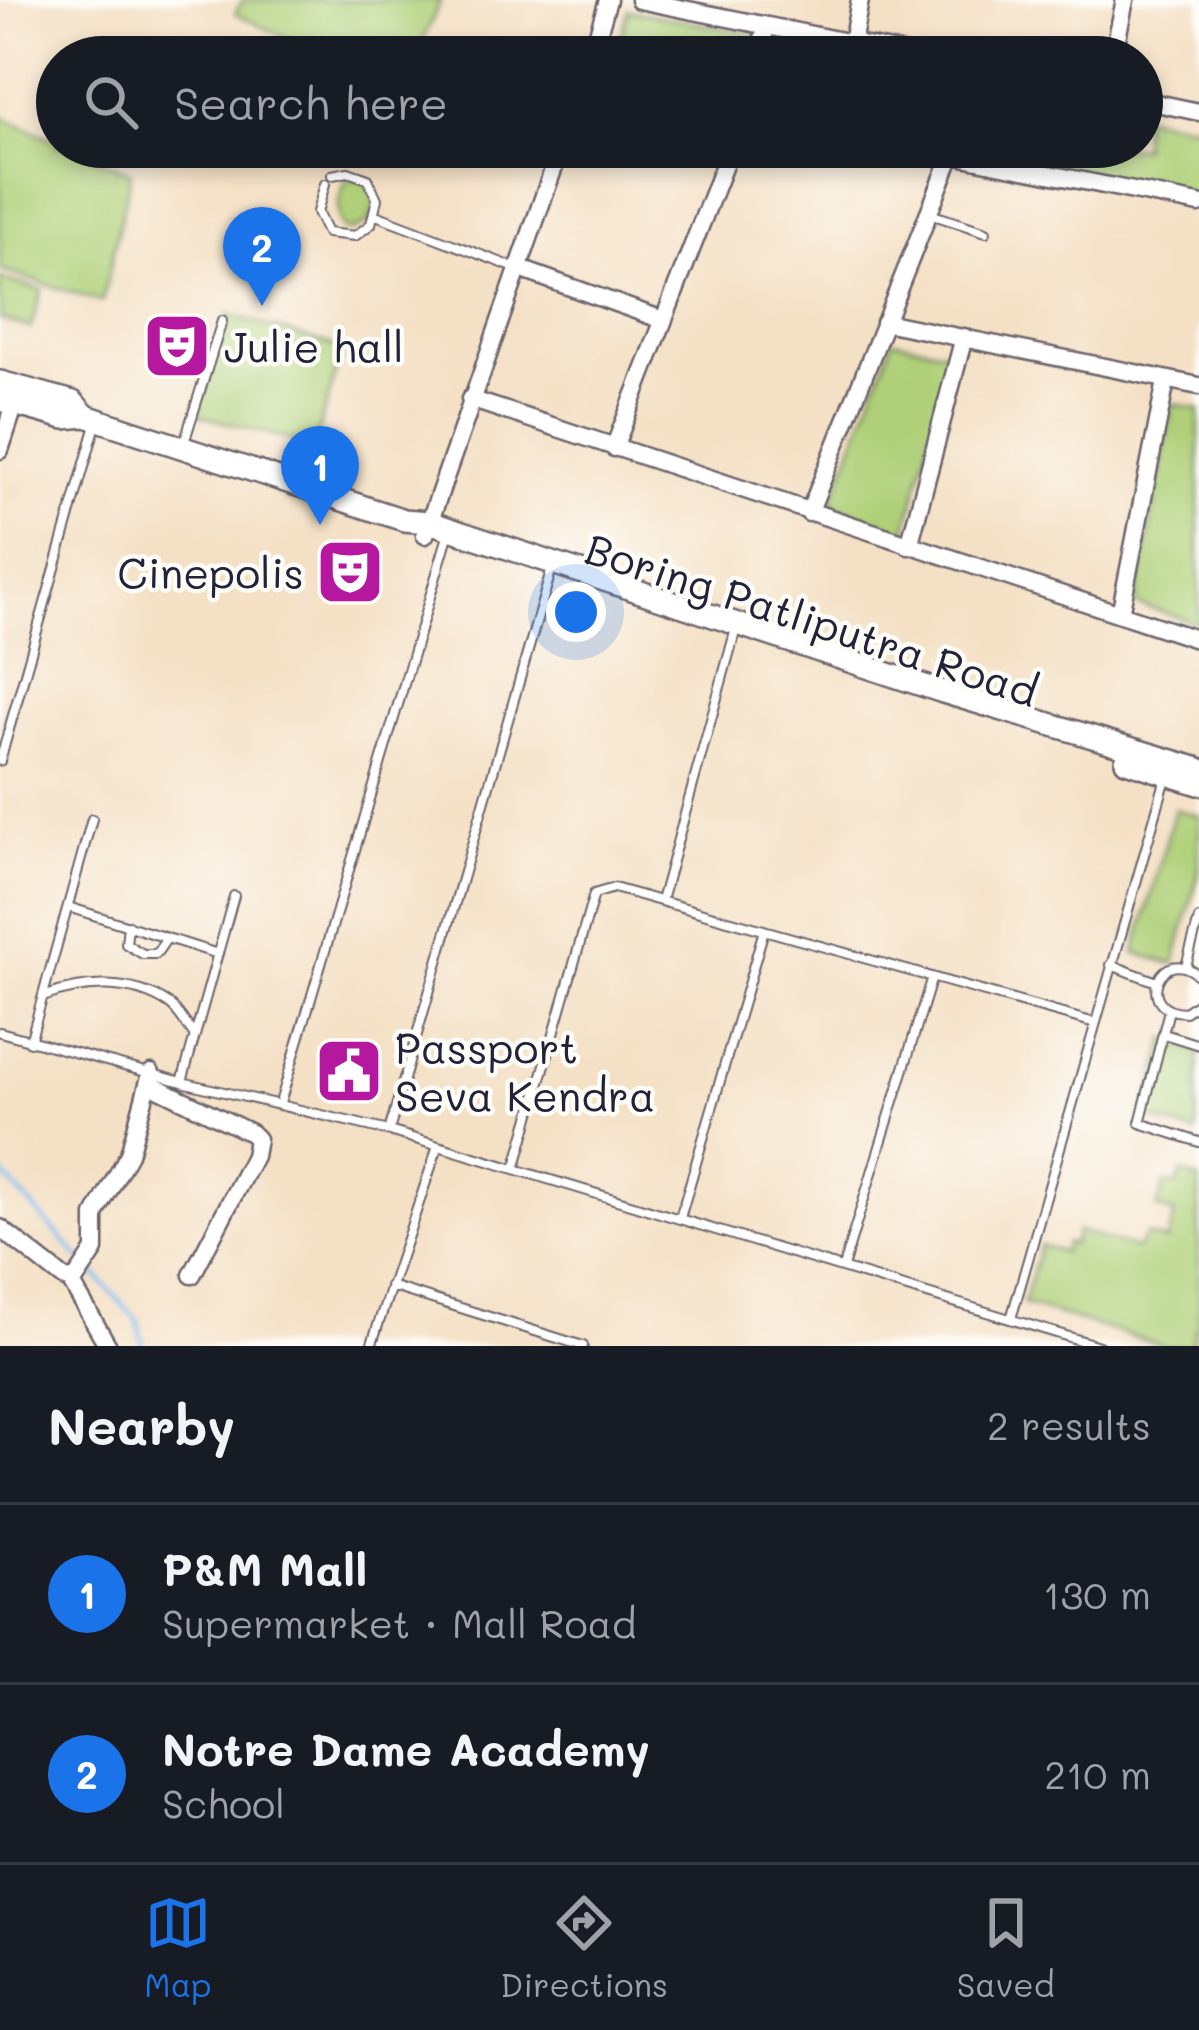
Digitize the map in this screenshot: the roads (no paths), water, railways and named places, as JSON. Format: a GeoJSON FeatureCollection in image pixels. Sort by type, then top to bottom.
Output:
{"type":"FeatureCollection","features":[{"type":"Feature","properties":{"kind":"street"},"geometry":{"type":"LineString","coordinates":[[597,36],[608,0]]}},
{"type":"Feature","properties":{"kind":"street"},"geometry":{"type":"LineString","coordinates":[[639,0],[812,36]]}},
{"type":"Feature","properties":{"kind":"street"},"geometry":{"type":"LineString","coordinates":[[853,36],[860,0]]}},
{"type":"Feature","properties":{"kind":"street"},"geometry":{"type":"LineString","coordinates":[[1117,36],[1125,0]]}},
{"type":"Feature","properties":{"kind":"street"},"geometry":{"type":"LineString","coordinates":[[764,36],[766,27]]}},
{"type":"Feature","properties":{"kind":"street"},"geometry":{"type":"LineString","coordinates":[[1163,104],[1199,112]]}},
{"type":"Feature","properties":{"kind":"street"},"geometry":{"type":"LineString","coordinates":[[438,532],[470,399],[554,168]]}},
{"type":"Feature","properties":{"kind":"street"},"geometry":{"type":"LineString","coordinates":[[614,448],[723,168]]}},
{"type":"Feature","properties":{"kind":"street"},"geometry":{"type":"LineString","coordinates":[[809,513],[947,168]]}},
{"type":"Feature","properties":{"kind":"street"},"geometry":{"type":"LineString","coordinates":[[1033,168],[1199,204]]}},
{"type":"Feature","properties":{"kind":"street"},"geometry":{"type":"LineString","coordinates":[[520,269],[663,320]]}},
{"type":"Feature","properties":{"kind":"street"},"geometry":{"type":"LineString","coordinates":[[884,322],[1199,386]]}},
{"type":"Feature","properties":{"kind":"street"},"geometry":{"type":"LineString","coordinates":[[909,546],[964,337]]}},
{"type":"Feature","properties":{"kind":"street"},"geometry":{"type":"LineString","coordinates":[[1120,614],[1166,380]]}},
{"type":"Feature","properties":{"kind":"street"},"geometry":{"type":"LineString","coordinates":[[0,450],[7,395],[64,418],[92,418],[941,698],[1169,768],[1199,784]]}},
{"type":"Feature","properties":{"kind":"street"},"geometry":{"type":"LineString","coordinates":[[470,399],[1199,640]]}},
{"type":"Feature","properties":{"kind":"street"},"geometry":{"type":"LineString","coordinates":[[1169,768],[1199,769]]}},
{"type":"Feature","properties":{"kind":"street"},"geometry":{"type":"LineString","coordinates":[[75,1278],[92,1256],[95,1215],[129,1154],[151,1079],[256,1139],[254,1156],[191,1275]]}},
{"type":"Feature","properties":{"kind":"street"},"geometry":{"type":"LineString","coordinates":[[0,1228],[75,1278],[108,1346]]}},
{"type":"Feature","properties":{"kind":"lane"},"geometry":{"type":"LineString","coordinates":[[326,184],[317,212],[327,232],[355,236],[376,215],[377,199],[368,179],[348,172],[332,175]]}},
{"type":"Feature","properties":{"kind":"lane"},"geometry":{"type":"LineString","coordinates":[[929,213],[986,232]]}},
{"type":"Feature","properties":{"kind":"lane"},"geometry":{"type":"LineString","coordinates":[[376,215],[520,269]]}},
{"type":"Feature","properties":{"kind":"lane"},"geometry":{"type":"LineString","coordinates":[[183,446],[222,322]]}},
{"type":"Feature","properties":{"kind":"lane"},"geometry":{"type":"LineString","coordinates":[[0,761],[92,418]]}},
{"type":"Feature","properties":{"kind":"lane"},"geometry":{"type":"LineString","coordinates":[[280,1103],[438,532]]}},
{"type":"Feature","properties":{"kind":"lane"},"geometry":{"type":"LineString","coordinates":[[389,1132],[552,568]]}},
{"type":"Feature","properties":{"kind":"lane"},"geometry":{"type":"LineString","coordinates":[[661,901],[735,629]]}},
{"type":"Feature","properties":{"kind":"lane"},"geometry":{"type":"LineString","coordinates":[[1011,1319],[1169,768]]}},
{"type":"Feature","properties":{"kind":"lane"},"geometry":{"type":"LineString","coordinates":[[30,1042],[92,819]]}},
{"type":"Feature","properties":{"kind":"lane"},"geometry":{"type":"LineString","coordinates":[[515,1169],[594,894],[614,888],[1095,1023]]}},
{"type":"Feature","properties":{"kind":"lane"},"geometry":{"type":"LineString","coordinates":[[182,1082],[234,896]]}},
{"type":"Feature","properties":{"kind":"lane"},"geometry":{"type":"LineString","coordinates":[[68,907],[218,953]]}},
{"type":"Feature","properties":{"kind":"lane"},"geometry":{"type":"LineString","coordinates":[[1186,966],[1199,920]]}},
{"type":"Feature","properties":{"kind":"lane"},"geometry":{"type":"LineString","coordinates":[[128,926],[126,944],[143,954],[156,954],[167,938]]}},
{"type":"Feature","properties":{"kind":"lane"},"geometry":{"type":"LineString","coordinates":[[680,1218],[764,930]]}},
{"type":"Feature","properties":{"kind":"lane"},"geometry":{"type":"LineString","coordinates":[[1111,965],[1157,982]]}},
{"type":"Feature","properties":{"kind":"lane"},"geometry":{"type":"LineString","coordinates":[[1199,976],[1186,966],[1171,967],[1157,982],[1157,995],[1169,1010],[1185,1012],[1199,1002]]}},
{"type":"Feature","properties":{"kind":"lane"},"geometry":{"type":"LineString","coordinates":[[843,1267],[932,977]]}},
{"type":"Feature","properties":{"kind":"lane"},"geometry":{"type":"LineString","coordinates":[[42,998],[98,984],[134,988],[171,1005],[195,1036]]}},
{"type":"Feature","properties":{"kind":"lane"},"geometry":{"type":"LineString","coordinates":[[1169,1010],[1140,1123],[1199,1142]]}},
{"type":"Feature","properties":{"kind":"lane"},"geometry":{"type":"LineString","coordinates":[[0,1032],[151,1079],[280,1103],[389,1132],[1099,1346]]}},
{"type":"Feature","properties":{"kind":"lane"},"geometry":{"type":"LineString","coordinates":[[1163,1034],[1199,1046]]}},
{"type":"Feature","properties":{"kind":"lane"},"geometry":{"type":"LineString","coordinates":[[371,1346],[439,1147]]}},
{"type":"Feature","properties":{"kind":"lane"},"geometry":{"type":"LineString","coordinates":[[390,1286],[583,1346]]}},
{"type":"Feature","properties":{"kind":"waterway"},"geometry":{"type":"LineString","coordinates":[[0,1171],[82,1261]]}},
{"type":"Feature","properties":{"kind":"waterway"},"geometry":{"type":"LineString","coordinates":[[90,1269],[138,1321],[143,1346]]}},
{"type":"Feature","properties":{"kind":"place","name":"Notre Dame Academy"},"geometry":{"type":"Point","coordinates":[262,306]}},
{"type":"Feature","properties":{"kind":"place","name":"Julie hall"},"geometry":{"type":"Point","coordinates":[177,346]}},
{"type":"Feature","properties":{"kind":"place","name":"P&M Mall"},"geometry":{"type":"Point","coordinates":[320,525]}},
{"type":"Feature","properties":{"kind":"place","name":"Cinepolis"},"geometry":{"type":"Point","coordinates":[350,572]}},
{"type":"Feature","properties":{"kind":"place","name":"Passport Seva Kendra"},"geometry":{"type":"Point","coordinates":[349,1071]}}]}
